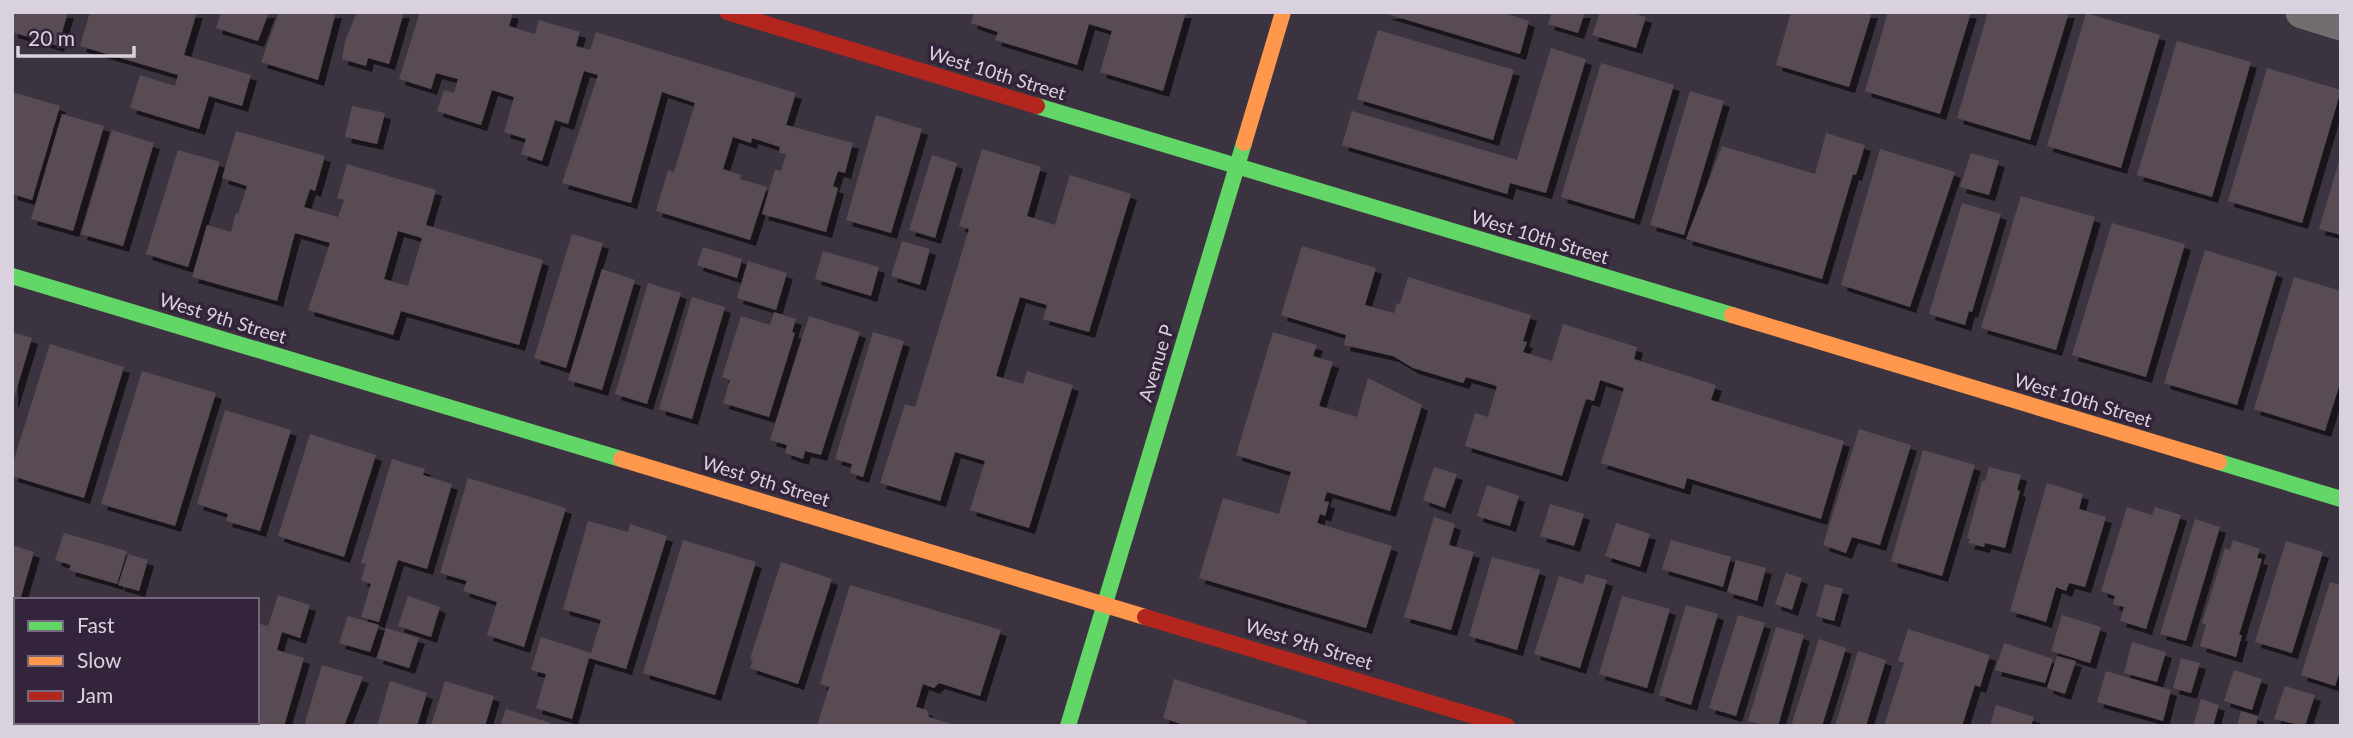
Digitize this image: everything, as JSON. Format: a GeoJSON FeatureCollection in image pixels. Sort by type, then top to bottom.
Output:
{"type":"FeatureCollection","features":[{"type":"Feature","properties":{"kind":"street","name":"West 10th Street"},"geometry":{"type":"LineString","coordinates":[[727,12],[2341,499]]}},
{"type":"Feature","properties":{"kind":"street","name":"Avenue P"},"geometry":{"type":"LineString","coordinates":[[1069,726],[1283,12]]}},
{"type":"Feature","properties":{"kind":"street"},"geometry":{"type":"LineString","coordinates":[[2302,12],[2341,24]]}},
{"type":"Feature","properties":{"kind":"street","name":"West 9th Street"},"geometry":{"type":"LineString","coordinates":[[12,276],[1507,726]]}},
{"type":"Feature","properties":{"kind":"building"},"geometry":{"type":"Polygon","coordinates":[[[12,12],[68,12],[58,46],[12,32],[12,12]]]}},
{"type":"Feature","properties":{"kind":"building"},"geometry":{"type":"Polygon","coordinates":[[[90,12],[197,12],[184,55],[251,75],[242,106],[209,96],[199,129],[130,108],[140,75],[175,86],[178,75],[80,46],[90,12]]]}},
{"type":"Feature","properties":{"kind":"building"},"geometry":{"type":"Polygon","coordinates":[[[221,12],[269,12],[258,41],[216,28],[221,12]]]}},
{"type":"Feature","properties":{"kind":"building"},"geometry":{"type":"Polygon","coordinates":[[[279,12],[336,12],[318,80],[261,62],[279,12]]]}},
{"type":"Feature","properties":{"kind":"building"},"geometry":{"type":"Polygon","coordinates":[[[357,12],[404,12],[389,64],[368,58],[366,66],[342,59],[345,41],[357,12]]]}},
{"type":"Feature","properties":{"kind":"building"},"geometry":{"type":"Polygon","coordinates":[[[420,12],[511,12],[513,13],[509,26],[535,34],[539,20],[580,32],[576,46],[590,50],[596,32],[796,93],[786,125],[853,143],[845,173],[838,171],[833,186],[838,188],[826,232],[762,214],[775,169],[781,171],[786,154],[779,153],[780,147],[752,138],[751,143],[733,137],[723,169],[741,175],[740,179],[767,187],[750,240],[656,211],[668,170],[674,172],[695,103],[662,92],[631,203],[562,183],[598,75],[584,71],[568,124],[555,120],[542,161],[521,154],[526,139],[504,132],[514,97],[492,90],[481,125],[437,111],[444,90],[454,93],[458,79],[436,73],[431,89],[399,79],[420,12]]]}},
{"type":"Feature","properties":{"kind":"building"},"geometry":{"type":"Polygon","coordinates":[[[974,12],[1186,12],[1163,91],[1100,72],[1112,31],[1089,24],[1077,65],[995,40],[998,32],[971,23],[974,12]]]}},
{"type":"Feature","properties":{"kind":"building"},"geometry":{"type":"Polygon","coordinates":[[[1501,12],[1529,21],[1520,54],[1384,13],[1501,12]]]}},
{"type":"Feature","properties":{"kind":"building"},"geometry":{"type":"Polygon","coordinates":[[[1552,12],[1585,12],[1578,33],[1548,24],[1552,12]]]}},
{"type":"Feature","properties":{"kind":"building"},"geometry":{"type":"Polygon","coordinates":[[[1600,12],[1629,12],[1646,17],[1636,48],[1592,35],[1600,12]]]}},
{"type":"Feature","properties":{"kind":"building"},"geometry":{"type":"Polygon","coordinates":[[[1791,12],[1872,12],[1849,87],[1776,65],[1791,12]]]}},
{"type":"Feature","properties":{"kind":"building"},"geometry":{"type":"Polygon","coordinates":[[[1888,12],[1971,12],[1940,114],[1865,91],[1888,12]]]}},
{"type":"Feature","properties":{"kind":"building"},"geometry":{"type":"Polygon","coordinates":[[[1988,12],[2069,12],[2030,140],[1957,118],[1988,12]]]}},
{"type":"Feature","properties":{"kind":"building"},"geometry":{"type":"Polygon","coordinates":[[[2086,13],[2160,35],[2121,168],[2047,146],[2086,13]]]}},
{"type":"Feature","properties":{"kind":"building"},"geometry":{"type":"Polygon","coordinates":[[[1378,30],[1514,70],[1493,140],[1357,99],[1378,30]]]}},
{"type":"Feature","properties":{"kind":"building"},"geometry":{"type":"Polygon","coordinates":[[[2177,41],[2251,62],[2212,197],[2137,175],[2177,41]]]}},
{"type":"Feature","properties":{"kind":"building"},"geometry":{"type":"Polygon","coordinates":[[[1551,48],[1586,59],[1546,193],[1510,183],[1507,194],[1342,145],[1352,111],[1517,160],[1551,48]]]}},
{"type":"Feature","properties":{"kind":"building"},"geometry":{"type":"Polygon","coordinates":[[[1601,63],[1674,85],[1634,219],[1561,197],[1601,63]]]}},
{"type":"Feature","properties":{"kind":"building"},"geometry":{"type":"Polygon","coordinates":[[[2267,68],[2341,90],[2302,223],[2228,201],[2267,68]]]}},
{"type":"Feature","properties":{"kind":"building"},"geometry":{"type":"Polygon","coordinates":[[[1690,91],[1724,101],[1684,235],[1650,225],[1690,91]]]}},
{"type":"Feature","properties":{"kind":"building"},"geometry":{"type":"Polygon","coordinates":[[[12,92],[60,106],[32,200],[12,194],[12,92]]]}},
{"type":"Feature","properties":{"kind":"building"},"geometry":{"type":"Polygon","coordinates":[[[352,106],[385,113],[377,144],[345,137],[352,106]]]}},
{"type":"Feature","properties":{"kind":"building"},"geometry":{"type":"Polygon","coordinates":[[[62,114],[104,126],[73,231],[31,219],[62,114]]]}},
{"type":"Feature","properties":{"kind":"building"},"geometry":{"type":"Polygon","coordinates":[[[876,115],[922,129],[891,233],[846,220],[876,115]]]}},
{"type":"Feature","properties":{"kind":"building"},"geometry":{"type":"Polygon","coordinates":[[[112,130],[154,143],[123,246],[81,234],[112,130]]]}},
{"type":"Feature","properties":{"kind":"building"},"geometry":{"type":"Polygon","coordinates":[[[236,131],[325,156],[315,191],[310,189],[304,207],[338,217],[344,200],[337,198],[347,164],[436,190],[426,225],[543,260],[519,345],[401,311],[393,335],[308,310],[330,243],[295,233],[277,301],[192,277],[207,225],[231,232],[247,186],[222,178],[236,131]],[[398,231],[384,279],[408,286],[422,238],[398,231]]]}},
{"type":"Feature","properties":{"kind":"building"},"geometry":{"type":"Polygon","coordinates":[[[1826,133],[1865,145],[1856,175],[1853,174],[1822,279],[1686,239],[1722,146],[1815,174],[1826,133]]]}},
{"type":"Feature","properties":{"kind":"building"},"geometry":{"type":"Polygon","coordinates":[[[982,149],[1041,167],[1027,216],[1055,225],[1070,175],[1131,194],[1089,332],[1043,319],[1047,305],[1020,297],[996,376],[1023,384],[1027,371],[1073,385],[1029,528],[970,510],[985,461],[955,452],[940,501],[880,483],[905,404],[915,407],[969,229],[959,226],[982,149]]]}},
{"type":"Feature","properties":{"kind":"building"},"geometry":{"type":"Polygon","coordinates":[[[1880,149],[1955,172],[1910,307],[1841,285],[1880,149]]]}},
{"type":"Feature","properties":{"kind":"building"},"geometry":{"type":"Polygon","coordinates":[[[178,150],[220,162],[188,267],[146,254],[178,150]]]}},
{"type":"Feature","properties":{"kind":"building"},"geometry":{"type":"Polygon","coordinates":[[[1971,153],[1999,161],[1989,195],[1960,187],[1971,153]]]}},
{"type":"Feature","properties":{"kind":"building"},"geometry":{"type":"Polygon","coordinates":[[[932,155],[957,163],[935,238],[909,230],[932,155]]]}},
{"type":"Feature","properties":{"kind":"building"},"geometry":{"type":"Polygon","coordinates":[[[2341,158],[2341,235],[2319,229],[2341,158]]]}},
{"type":"Feature","properties":{"kind":"building"},"geometry":{"type":"Polygon","coordinates":[[[2021,196],[2095,217],[2056,350],[1981,328],[2021,196]]]}},
{"type":"Feature","properties":{"kind":"building"},"geometry":{"type":"Polygon","coordinates":[[[1962,203],[2001,214],[1972,312],[1969,311],[1965,325],[1929,314],[1962,203]]]}},
{"type":"Feature","properties":{"kind":"building"},"geometry":{"type":"Polygon","coordinates":[[[2112,223],[2185,244],[2146,377],[2072,355],[2112,223]]]}},
{"type":"Feature","properties":{"kind":"building"},"geometry":{"type":"Polygon","coordinates":[[[572,234],[603,243],[566,368],[534,358],[572,234]]]}},
{"type":"Feature","properties":{"kind":"building"},"geometry":{"type":"Polygon","coordinates":[[[902,241],[930,249],[920,285],[891,276],[902,241]]]}},
{"type":"Feature","properties":{"kind":"building"},"geometry":{"type":"Polygon","coordinates":[[[1302,246],[1376,268],[1365,305],[1394,313],[1397,303],[1400,304],[1408,277],[1531,315],[1523,341],[1527,342],[1523,352],[1552,361],[1563,324],[1637,347],[1634,359],[1716,385],[1711,400],[1844,441],[1821,519],[1687,478],[1684,489],[1601,463],[1624,388],[1600,380],[1594,401],[1586,399],[1562,476],[1465,446],[1475,413],[1488,417],[1497,386],[1466,377],[1463,383],[1413,368],[1393,356],[1344,345],[1346,335],[1281,315],[1302,246]]]}},
{"type":"Feature","properties":{"kind":"building"},"geometry":{"type":"Polygon","coordinates":[[[703,247],[742,259],[737,278],[697,265],[703,247]]]}},
{"type":"Feature","properties":{"kind":"building"},"geometry":{"type":"Polygon","coordinates":[[[2205,250],[2277,272],[2237,405],[2164,383],[2205,250]]]}},
{"type":"Feature","properties":{"kind":"building"},"geometry":{"type":"Polygon","coordinates":[[[823,251],[879,267],[871,296],[815,279],[823,251]]]}},
{"type":"Feature","properties":{"kind":"building"},"geometry":{"type":"Polygon","coordinates":[[[748,261],[787,273],[776,310],[737,298],[748,261]]]}},
{"type":"Feature","properties":{"kind":"building"},"geometry":{"type":"Polygon","coordinates":[[[602,269],[635,280],[602,390],[568,380],[602,269]]]}},
{"type":"Feature","properties":{"kind":"building"},"geometry":{"type":"Polygon","coordinates":[[[2294,277],[2341,291],[2341,380],[2325,431],[2254,409],[2294,277]]]}},
{"type":"Feature","properties":{"kind":"building"},"geometry":{"type":"Polygon","coordinates":[[[648,283],[681,293],[647,404],[615,394],[648,283]]]}},
{"type":"Feature","properties":{"kind":"building"},"geometry":{"type":"Polygon","coordinates":[[[692,297],[725,307],[692,419],[659,409],[692,297]]]}},
{"type":"Feature","properties":{"kind":"building"},"geometry":{"type":"Polygon","coordinates":[[[774,312],[796,319],[792,332],[795,333],[769,417],[723,403],[730,380],[722,377],[741,316],[770,325],[774,312]]]}},
{"type":"Feature","properties":{"kind":"building"},"geometry":{"type":"Polygon","coordinates":[[[809,316],[860,332],[821,455],[805,451],[803,459],[785,453],[787,445],[770,440],[809,316]]]}},
{"type":"Feature","properties":{"kind":"building"},"geometry":{"type":"Polygon","coordinates":[[[12,332],[32,338],[13,401],[12,401],[12,332]]]}},
{"type":"Feature","properties":{"kind":"building"},"geometry":{"type":"Polygon","coordinates":[[[873,332],[904,341],[863,477],[850,473],[852,464],[835,459],[873,332]]]}},
{"type":"Feature","properties":{"kind":"building"},"geometry":{"type":"Polygon","coordinates":[[[1273,332],[1317,345],[1313,356],[1333,362],[1319,406],[1357,417],[1368,378],[1422,405],[1390,511],[1327,492],[1324,501],[1329,502],[1325,516],[1320,514],[1317,523],[1392,546],[1366,628],[1199,578],[1223,498],[1279,514],[1291,472],[1236,455],[1273,332]]]}},
{"type":"Feature","properties":{"kind":"building"},"geometry":{"type":"Polygon","coordinates":[[[50,344],[124,367],[84,498],[12,476],[12,466],[50,344]]]}},
{"type":"Feature","properties":{"kind":"building"},"geometry":{"type":"Polygon","coordinates":[[[142,371],[216,393],[175,526],[101,504],[142,371]]]}},
{"type":"Feature","properties":{"kind":"building"},"geometry":{"type":"Polygon","coordinates":[[[225,410],[291,430],[260,531],[226,521],[228,514],[197,504],[225,410]]]}},
{"type":"Feature","properties":{"kind":"building"},"geometry":{"type":"Polygon","coordinates":[[[1859,429],[1911,445],[1880,545],[1852,537],[1846,553],[1823,545],[1859,429]]]}},
{"type":"Feature","properties":{"kind":"building"},"geometry":{"type":"Polygon","coordinates":[[[310,434],[376,455],[344,557],[278,536],[310,434]]]}},
{"type":"Feature","properties":{"kind":"building"},"geometry":{"type":"Polygon","coordinates":[[[1923,450],[1975,465],[1942,576],[1891,561],[1923,450]]]}},
{"type":"Feature","properties":{"kind":"building"},"geometry":{"type":"Polygon","coordinates":[[[392,459],[425,469],[423,475],[452,484],[427,569],[398,560],[379,622],[361,617],[371,584],[361,580],[366,564],[361,563],[392,459]]]}},
{"type":"Feature","properties":{"kind":"building"},"geometry":{"type":"Polygon","coordinates":[[[1434,467],[1457,474],[1445,508],[1423,500],[1434,467]]]}},
{"type":"Feature","properties":{"kind":"building"},"geometry":{"type":"Polygon","coordinates":[[[1989,467],[2021,475],[2017,490],[2020,491],[2005,548],[1985,543],[1984,547],[1968,543],[1970,539],[1967,538],[1982,481],[1985,481],[1989,467]]]}},
{"type":"Feature","properties":{"kind":"building"},"geometry":{"type":"Polygon","coordinates":[[[468,478],[566,508],[524,647],[487,635],[497,602],[463,591],[467,581],[440,573],[468,478]]]}},
{"type":"Feature","properties":{"kind":"building"},"geometry":{"type":"Polygon","coordinates":[[[2047,483],[2083,494],[2079,509],[2106,517],[2085,587],[2069,583],[2066,591],[2056,587],[2046,622],[2010,611],[2047,483]]]}},
{"type":"Feature","properties":{"kind":"building"},"geometry":{"type":"Polygon","coordinates":[[[1487,485],[1519,496],[1510,526],[1477,516],[1487,485]]]}},
{"type":"Feature","properties":{"kind":"building"},"geometry":{"type":"Polygon","coordinates":[[[1550,504],[1584,514],[1574,546],[1540,536],[1550,504]]]}},
{"type":"Feature","properties":{"kind":"building"},"geometry":{"type":"Polygon","coordinates":[[[2127,507],[2152,515],[2155,507],[2181,515],[2146,629],[2120,621],[2124,607],[2113,604],[2115,596],[2101,591],[2127,507]]]}},
{"type":"Feature","properties":{"kind":"building"},"geometry":{"type":"Polygon","coordinates":[[[1434,517],[1455,524],[1449,545],[1474,552],[1451,630],[1404,617],[1434,517]]]}},
{"type":"Feature","properties":{"kind":"building"},"geometry":{"type":"Polygon","coordinates":[[[2195,519],[2220,527],[2186,641],[2160,634],[2195,519]]]}},
{"type":"Feature","properties":{"kind":"building"},"geometry":{"type":"Polygon","coordinates":[[[588,521],[628,532],[630,524],[667,536],[626,669],[589,658],[572,719],[536,708],[546,674],[531,670],[541,637],[591,653],[601,620],[563,609],[588,521]]]}},
{"type":"Feature","properties":{"kind":"building"},"geometry":{"type":"Polygon","coordinates":[[[1616,523],[1650,534],[1640,567],[1605,556],[1616,523]]]}},
{"type":"Feature","properties":{"kind":"building"},"geometry":{"type":"Polygon","coordinates":[[[64,533],[127,551],[117,584],[69,570],[71,565],[55,560],[64,533]]]}},
{"type":"Feature","properties":{"kind":"building"},"geometry":{"type":"Polygon","coordinates":[[[683,540],[756,562],[715,695],[643,673],[683,540]]]}},
{"type":"Feature","properties":{"kind":"building"},"geometry":{"type":"Polygon","coordinates":[[[1671,540],[1731,557],[1723,587],[1662,569],[1671,540]]]}},
{"type":"Feature","properties":{"kind":"building"},"geometry":{"type":"Polygon","coordinates":[[[2233,540],[2260,549],[2257,558],[2262,559],[2239,635],[2242,635],[2236,657],[2200,646],[2206,625],[2202,623],[2225,548],[2230,550],[2233,540]]]}},
{"type":"Feature","properties":{"kind":"building"},"geometry":{"type":"Polygon","coordinates":[[[2286,541],[2323,552],[2292,653],[2255,642],[2286,541]]]}},
{"type":"Feature","properties":{"kind":"building"},"geometry":{"type":"Polygon","coordinates":[[[12,545],[34,552],[21,598],[14,598],[13,622],[12,545]]]}},
{"type":"Feature","properties":{"kind":"building"},"geometry":{"type":"Polygon","coordinates":[[[128,554],[148,560],[139,591],[118,585],[128,554]]]}},
{"type":"Feature","properties":{"kind":"building"},"geometry":{"type":"Polygon","coordinates":[[[1492,557],[1540,570],[1517,650],[1469,636],[1492,557]]]}},
{"type":"Feature","properties":{"kind":"building"},"geometry":{"type":"Polygon","coordinates":[[[1736,560],[1766,568],[1757,601],[1727,592],[1736,560]]]}},
{"type":"Feature","properties":{"kind":"building"},"geometry":{"type":"Polygon","coordinates":[[[781,562],[832,579],[798,684],[750,668],[753,660],[750,659],[781,562]]]}},
{"type":"Feature","properties":{"kind":"building"},"geometry":{"type":"Polygon","coordinates":[[[1786,573],[1802,578],[1792,610],[1775,604],[1786,573]]]}},
{"type":"Feature","properties":{"kind":"building"},"geometry":{"type":"Polygon","coordinates":[[[1586,574],[1607,580],[1580,668],[1534,654],[1559,576],[1583,584],[1586,574]]]}},
{"type":"Feature","properties":{"kind":"building"},"geometry":{"type":"Polygon","coordinates":[[[2330,582],[2341,585],[2341,668],[2335,686],[2301,675],[2330,582]]]}},
{"type":"Feature","properties":{"kind":"building"},"geometry":{"type":"Polygon","coordinates":[[[1825,584],[1843,589],[1834,621],[1816,616],[1825,584]]]}},
{"type":"Feature","properties":{"kind":"building"},"geometry":{"type":"Polygon","coordinates":[[[850,585],[1001,630],[980,696],[939,683],[934,688],[923,684],[916,707],[927,710],[929,717],[957,726],[817,726],[829,687],[820,684],[850,585]]]}},
{"type":"Feature","properties":{"kind":"building"},"geometry":{"type":"Polygon","coordinates":[[[278,595],[310,605],[300,638],[282,632],[277,650],[304,658],[284,726],[244,726],[259,724],[259,624],[268,626],[278,595]]]}},
{"type":"Feature","properties":{"kind":"building"},"geometry":{"type":"Polygon","coordinates":[[[408,596],[440,607],[431,637],[398,626],[408,596]]]}},
{"type":"Feature","properties":{"kind":"building"},"geometry":{"type":"Polygon","coordinates":[[[1622,596],[1670,609],[1647,688],[1599,674],[1622,596]]]}},
{"type":"Feature","properties":{"kind":"building"},"geometry":{"type":"Polygon","coordinates":[[[1686,605],[1718,614],[1691,705],[1659,695],[1686,605]]]}},
{"type":"Feature","properties":{"kind":"building"},"geometry":{"type":"Polygon","coordinates":[[[1738,615],[1765,623],[1736,716],[1709,708],[1738,615]]]}},
{"type":"Feature","properties":{"kind":"building"},"geometry":{"type":"Polygon","coordinates":[[[2062,615],[2101,627],[2090,663],[2051,651],[2062,615]]]}},
{"type":"Feature","properties":{"kind":"building"},"geometry":{"type":"Polygon","coordinates":[[[348,616],[379,625],[370,652],[339,643],[348,616]]]}},
{"type":"Feature","properties":{"kind":"building"},"geometry":{"type":"Polygon","coordinates":[[[1776,627],[1804,635],[1778,726],[1766,726],[1748,721],[1776,627]]]}},
{"type":"Feature","properties":{"kind":"building"},"geometry":{"type":"Polygon","coordinates":[[[386,628],[419,638],[409,668],[377,658],[386,628]]]}},
{"type":"Feature","properties":{"kind":"building"},"geometry":{"type":"Polygon","coordinates":[[[1908,629],[1990,655],[1980,687],[1975,685],[1962,726],[1884,726],[1904,663],[1898,661],[1908,629]]]}},
{"type":"Feature","properties":{"kind":"building"},"geometry":{"type":"Polygon","coordinates":[[[1819,639],[1846,648],[1822,726],[1791,726],[1819,639]]]}},
{"type":"Feature","properties":{"kind":"building"},"geometry":{"type":"Polygon","coordinates":[[[2132,642],[2166,652],[2157,682],[2124,673],[2132,642]]]}},
{"type":"Feature","properties":{"kind":"building"},"geometry":{"type":"Polygon","coordinates":[[[2004,643],[2053,659],[2045,683],[1995,670],[2004,643]]]}},
{"type":"Feature","properties":{"kind":"building"},"geometry":{"type":"Polygon","coordinates":[[[1858,651],[1886,660],[1866,726],[1835,726],[1858,651]]]}},
{"type":"Feature","properties":{"kind":"building"},"geometry":{"type":"Polygon","coordinates":[[[2057,656],[2076,661],[2065,694],[2047,688],[2057,656]]]}},
{"type":"Feature","properties":{"kind":"building"},"geometry":{"type":"Polygon","coordinates":[[[2181,658],[2200,663],[2191,693],[2173,688],[2181,658]]]}},
{"type":"Feature","properties":{"kind":"building"},"geometry":{"type":"Polygon","coordinates":[[[322,665],[363,677],[344,726],[304,726],[322,665]]]}},
{"type":"Feature","properties":{"kind":"building"},"geometry":{"type":"Polygon","coordinates":[[[2234,670],[2262,679],[2252,710],[2224,701],[2234,670]]]}},
{"type":"Feature","properties":{"kind":"building"},"geometry":{"type":"Polygon","coordinates":[[[2106,671],[2171,690],[2163,721],[2097,702],[2106,671]]]}},
{"type":"Feature","properties":{"kind":"building"},"geometry":{"type":"Polygon","coordinates":[[[1174,679],[1307,721],[1306,726],[1187,726],[1163,718],[1174,679]]]}},
{"type":"Feature","properties":{"kind":"building"},"geometry":{"type":"Polygon","coordinates":[[[390,681],[427,693],[417,726],[377,726],[390,681]]]}},
{"type":"Feature","properties":{"kind":"building"},"geometry":{"type":"Polygon","coordinates":[[[445,681],[494,696],[485,726],[431,726],[445,681]]]}},
{"type":"Feature","properties":{"kind":"building"},"geometry":{"type":"Polygon","coordinates":[[[2285,686],[2315,695],[2305,726],[2274,719],[2285,686]]]}},
{"type":"Feature","properties":{"kind":"building"},"geometry":{"type":"Polygon","coordinates":[[[2201,699],[2219,705],[2213,726],[2193,726],[2201,699]]]}},
{"type":"Feature","properties":{"kind":"building"},"geometry":{"type":"Polygon","coordinates":[[[1996,705],[2034,717],[2031,726],[1990,726],[1996,705]]]}},
{"type":"Feature","properties":{"kind":"building"},"geometry":{"type":"Polygon","coordinates":[[[506,709],[551,723],[550,726],[500,726],[506,709]]]}},
{"type":"Feature","properties":{"kind":"building"},"geometry":{"type":"Polygon","coordinates":[[[2241,711],[2258,716],[2256,726],[2237,726],[2241,711]]]}},
{"type":"Feature","properties":{"kind":"building"},"geometry":{"type":"Polygon","coordinates":[[[168,724],[240,724],[239,726],[168,724]]]}},
{"type":"Feature","properties":{"kind":"traffic: fast"},"geometry":{"type":"LineString","coordinates":[[1037,106],[1732,315]]}},
{"type":"Feature","properties":{"kind":"traffic: fast"},"geometry":{"type":"LineString","coordinates":[[1068,726],[1244,143]]}},
{"type":"Feature","properties":{"kind":"traffic: fast"},"geometry":{"type":"LineString","coordinates":[[12,276],[621,459]]}},
{"type":"Feature","properties":{"kind":"traffic: fast"},"geometry":{"type":"LineString","coordinates":[[2219,462],[2341,499]]}},
{"type":"Feature","properties":{"kind":"traffic: slow"},"geometry":{"type":"LineString","coordinates":[[1244,143],[1283,12]]}},
{"type":"Feature","properties":{"kind":"traffic: slow"},"geometry":{"type":"LineString","coordinates":[[1732,315],[2219,462]]}},
{"type":"Feature","properties":{"kind":"traffic: slow"},"geometry":{"type":"LineString","coordinates":[[621,459],[1145,617]]}},
{"type":"Feature","properties":{"kind":"traffic: jam"},"geometry":{"type":"LineString","coordinates":[[727,12],[1037,106]]}},
{"type":"Feature","properties":{"kind":"traffic: jam"},"geometry":{"type":"LineString","coordinates":[[1145,617],[1507,726]]}}]}
